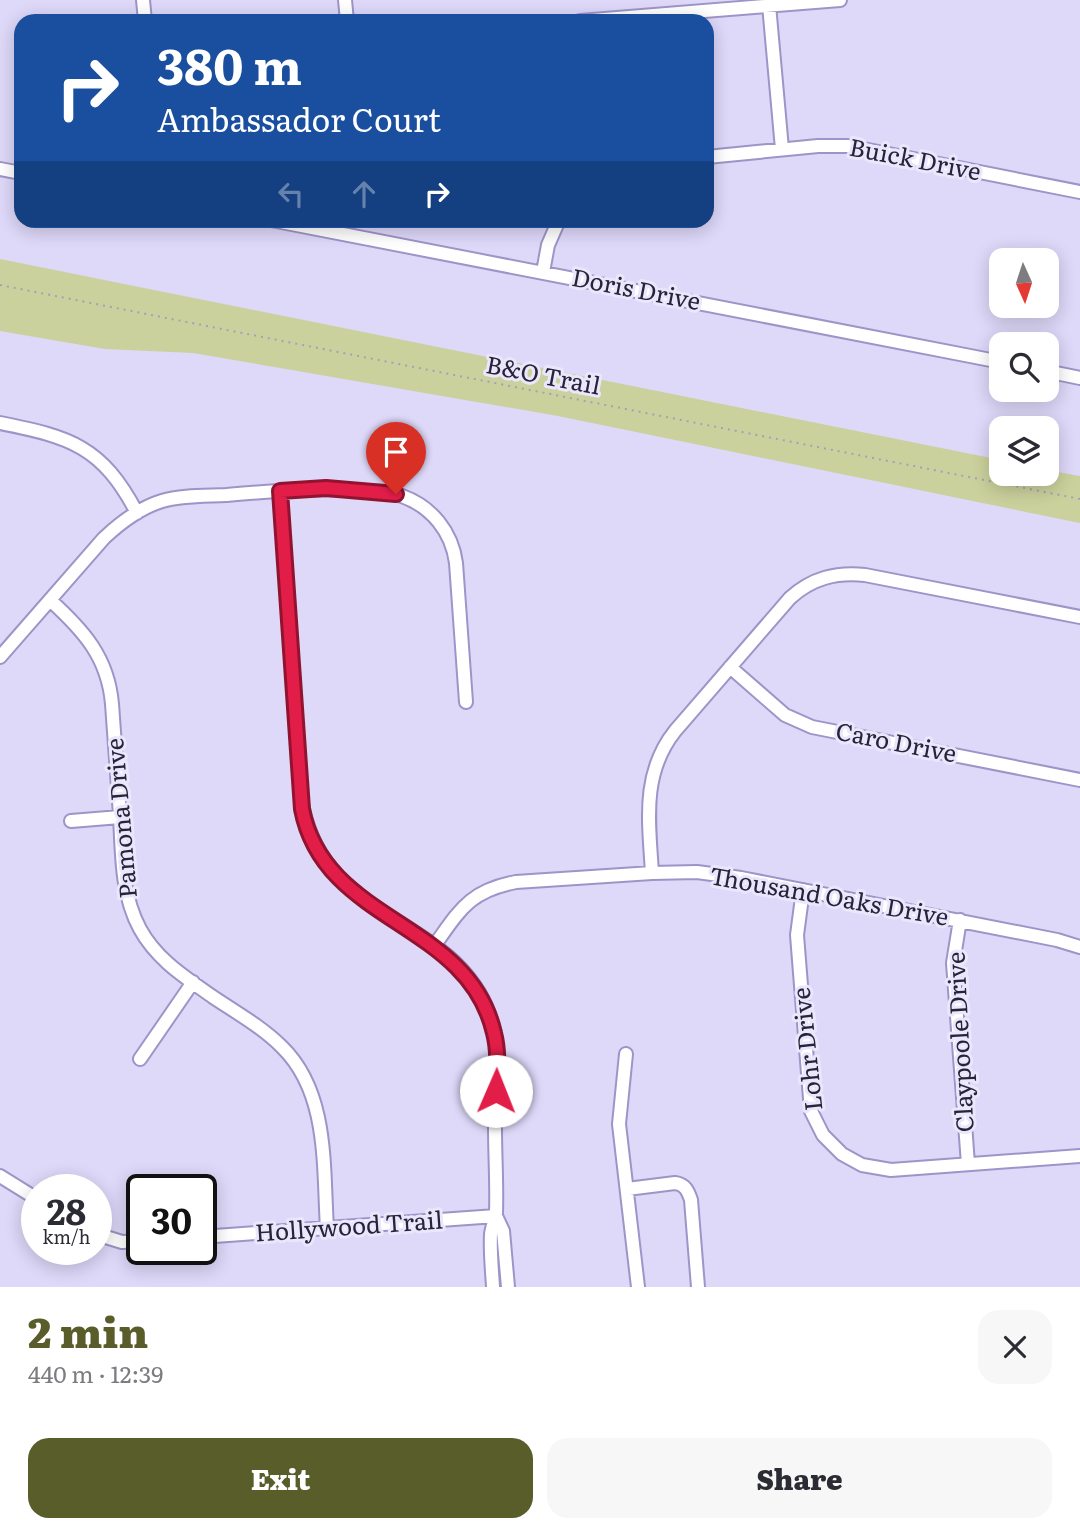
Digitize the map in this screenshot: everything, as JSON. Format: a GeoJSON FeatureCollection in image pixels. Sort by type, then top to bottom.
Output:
{"type":"FeatureCollection","features":[{"type":"Feature","properties":{"kind":"street"},"geometry":{"type":"LineString","coordinates":[[663,14],[840,0]]}},
{"type":"Feature","properties":{"kind":"street"},"geometry":{"type":"LineString","coordinates":[[769,5],[782,149]]}},
{"type":"Feature","properties":{"kind":"street","name":"Buick Drive"},"geometry":{"type":"LineString","coordinates":[[714,156],[836,145],[866,148],[1080,192]]}},
{"type":"Feature","properties":{"kind":"street","name":"Doris Drive"},"geometry":{"type":"LineString","coordinates":[[313,228],[989,360]]}},
{"type":"Feature","properties":{"kind":"street"},"geometry":{"type":"LineString","coordinates":[[543,272],[548,244],[555,228]]}},
{"type":"Feature","properties":{"kind":"street"},"geometry":{"type":"LineString","coordinates":[[1059,374],[1080,378]]}},
{"type":"Feature","properties":{"kind":"street"},"geometry":{"type":"LineString","coordinates":[[0,423],[60,436],[81,446],[115,476],[137,513]]}},
{"type":"Feature","properties":{"kind":"street"},"geometry":{"type":"LineString","coordinates":[[0,657],[104,538],[122,521],[162,501],[326,488],[385,492],[401,495],[417,503],[435,517],[448,536],[455,557],[466,702]]}},
{"type":"Feature","properties":{"kind":"street"},"geometry":{"type":"LineString","coordinates":[[280,491],[301,798],[308,831],[321,857],[343,883],[455,963],[470,980],[484,1004],[494,1030],[498,1063],[496,1216],[491,1233],[493,1287]]}},
{"type":"Feature","properties":{"kind":"street"},"geometry":{"type":"LineString","coordinates":[[652,873],[648,799],[657,760],[675,731],[799,590],[819,579],[836,574],[865,575],[1080,617]]}},
{"type":"Feature","properties":{"kind":"street","name":"Pamona Drive"},"geometry":{"type":"LineString","coordinates":[[50,600],[86,635],[105,670],[112,698],[125,884],[134,917],[161,958],[274,1039],[305,1078],[319,1121],[327,1228]]}},
{"type":"Feature","properties":{"kind":"street","name":"Caro Drive"},"geometry":{"type":"LineString","coordinates":[[730,667],[785,715],[812,727],[1080,779]]}},
{"type":"Feature","properties":{"kind":"street"},"geometry":{"type":"LineString","coordinates":[[71,821],[120,817]]}},
{"type":"Feature","properties":{"kind":"street","name":"Thousand Oaks Drive"},"geometry":{"type":"LineString","coordinates":[[434,946],[465,905],[494,887],[516,882],[652,873],[708,874],[803,890],[960,920],[1080,947]]}},
{"type":"Feature","properties":{"kind":"street","name":"Lohr Drive"},"geometry":{"type":"LineString","coordinates":[[803,890],[797,935],[809,1099],[818,1127],[828,1142],[862,1165],[891,1170],[1080,1156]]}},
{"type":"Feature","properties":{"kind":"street","name":"Claypoole Drive"},"geometry":{"type":"LineString","coordinates":[[960,920],[953,963],[968,1164]]}},
{"type":"Feature","properties":{"kind":"street"},"geometry":{"type":"LineString","coordinates":[[140,1059],[193,982]]}},
{"type":"Feature","properties":{"kind":"street"},"geometry":{"type":"LineString","coordinates":[[626,1054],[618,1111],[638,1287]]}},
{"type":"Feature","properties":{"kind":"street"},"geometry":{"type":"LineString","coordinates":[[0,1176],[21,1189]]}},
{"type":"Feature","properties":{"kind":"street"},"geometry":{"type":"LineString","coordinates":[[627,1189],[675,1183],[681,1183],[686,1188],[691,1199],[698,1287]]}},
{"type":"Feature","properties":{"kind":"street"},"geometry":{"type":"LineString","coordinates":[[496,1216],[503,1231],[508,1287]]}},
{"type":"Feature","properties":{"kind":"street","name":"Hollywood Trail"},"geometry":{"type":"LineString","coordinates":[[217,1236],[496,1216]]}},
{"type":"Feature","properties":{"kind":"path","name":"B&O Trail"},"geometry":{"type":"LineString","coordinates":[[0,285],[1080,499]]}},
{"type":"Feature","properties":{"kind":"green space"},"geometry":{"type":"Polygon","coordinates":[[[0,259],[989,458],[989,486],[1059,486],[1059,472],[1080,476],[1080,523],[558,416],[193,353],[105,349],[0,331],[0,259]]]}},
{"type":"Feature","properties":{"kind":"route"},"geometry":{"type":"LineString","coordinates":[[396,494],[326,488],[280,491],[302,809],[313,842],[335,875],[351,891],[434,946],[470,980],[484,1004],[494,1030],[497,1046],[496,1091]]}}]}
